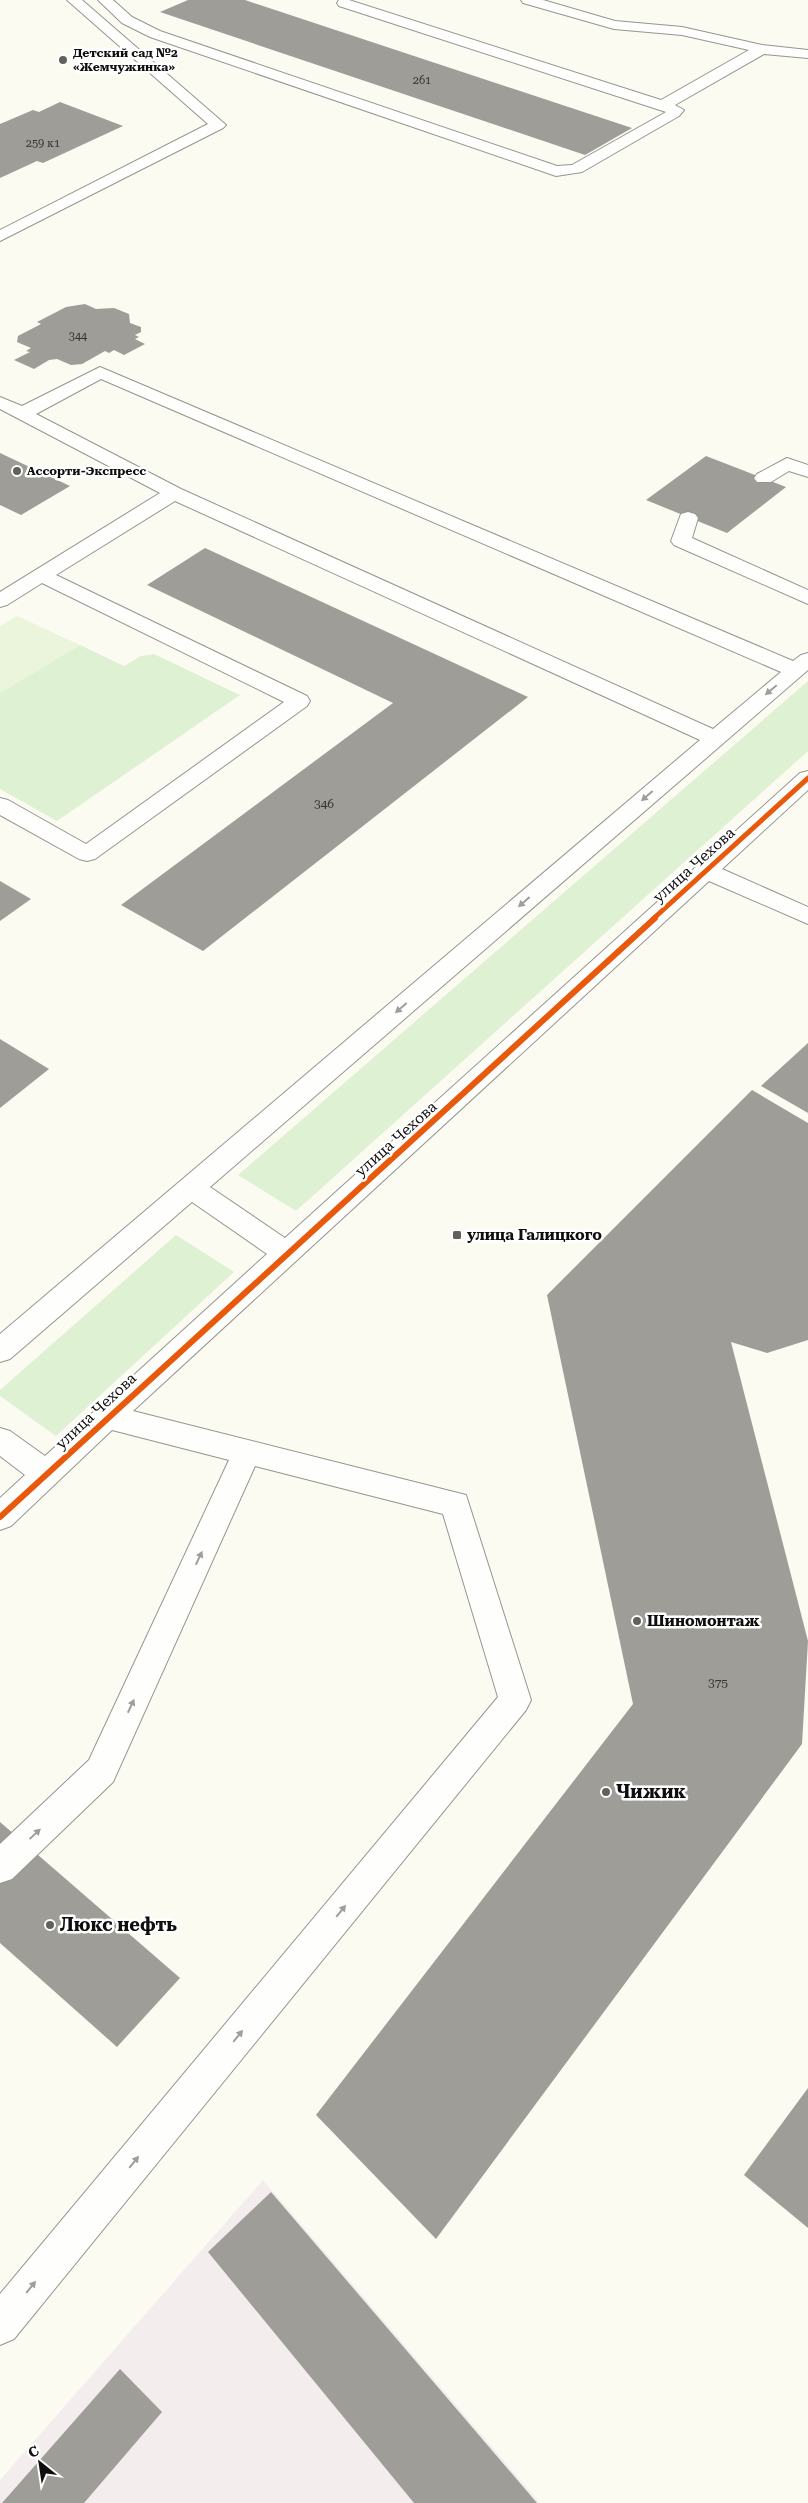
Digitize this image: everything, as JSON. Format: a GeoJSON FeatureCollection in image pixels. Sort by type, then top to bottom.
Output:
{"type":"FeatureCollection","features":[{"type":"Feature","properties":{"kind":"street"},"geometry":{"type":"LineString","coordinates":[[0,236],[218,124],[74,0]]}},
{"type":"Feature","properties":{"kind":"street"},"geometry":{"type":"LineString","coordinates":[[105,0],[127,20],[155,34],[556,171],[576,170],[674,113],[676,110],[344,3]]}},
{"type":"Feature","properties":{"kind":"street"},"geometry":{"type":"LineString","coordinates":[[528,0],[614,25],[682,31],[762,49],[808,54]]}},
{"type":"Feature","properties":{"kind":"street"},"geometry":{"type":"LineString","coordinates":[[664,105],[762,49]]}},
{"type":"Feature","properties":{"kind":"street"},"geometry":{"type":"LineString","coordinates":[[0,1352],[802,664],[100,372],[24,413]]}},
{"type":"Feature","properties":{"kind":"street"},"geometry":{"type":"LineString","coordinates":[[0,402],[174,493],[714,738]]}},
{"type":"Feature","properties":{"kind":"street"},"geometry":{"type":"LineString","coordinates":[[764,478],[787,464],[808,471]]}},
{"type":"Feature","properties":{"kind":"street"},"geometry":{"type":"LineString","coordinates":[[0,600],[174,493]]}},
{"type":"Feature","properties":{"kind":"street"},"geometry":{"type":"LineString","coordinates":[[688,518],[681,541],[808,598]]}},
{"type":"Feature","properties":{"kind":"street"},"geometry":{"type":"LineString","coordinates":[[0,805],[87,854],[299,701],[42,575]]}},
{"type":"Feature","properties":{"kind":"street","name":"улица Чехова"},"geometry":{"type":"LineString","coordinates":[[0,1517],[107,1417],[808,778]]}},
{"type":"Feature","properties":{"kind":"street"},"geometry":{"type":"LineString","coordinates":[[707,871],[808,916]]}},
{"type":"Feature","properties":{"kind":"street"},"geometry":{"type":"LineString","coordinates":[[192,1188],[287,1254]]}},
{"type":"Feature","properties":{"kind":"street"},"geometry":{"type":"LineString","coordinates":[[0,2325],[514,1700],[455,1504],[107,1417]]}},
{"type":"Feature","properties":{"kind":"street"},"geometry":{"type":"LineString","coordinates":[[0,1440],[47,1474]]}},
{"type":"Feature","properties":{"kind":"street"},"geometry":{"type":"LineString","coordinates":[[0,1867],[101,1772],[247,1452]]}},
{"type":"Feature","properties":{"kind":"shaded area"},"geometry":{"type":"Polygon","coordinates":[[[263,2180],[540,2503],[0,2503],[0,2480],[263,2180]]]}},
{"type":"Feature","properties":{"kind":"green space"},"geometry":{"type":"Polygon","coordinates":[[[17,616],[80,645],[0,693],[0,626],[17,616]]]}},
{"type":"Feature","properties":{"kind":"green space"},"geometry":{"type":"Polygon","coordinates":[[[80,645],[124,666],[141,656],[154,654],[240,695],[57,821],[0,789],[0,693],[80,645]]]}},
{"type":"Feature","properties":{"kind":"green space"},"geometry":{"type":"Polygon","coordinates":[[[808,681],[808,751],[296,1211],[238,1175],[808,681]]]}},
{"type":"Feature","properties":{"kind":"green space"},"geometry":{"type":"Polygon","coordinates":[[[176,1235],[234,1272],[56,1436],[0,1396],[0,1390],[176,1235]]]}},
{"type":"Feature","properties":{"kind":"building"},"geometry":{"type":"Polygon","coordinates":[[[188,0],[245,0],[632,128],[585,155],[160,12],[188,0]]]}},
{"type":"Feature","properties":{"kind":"building"},"geometry":{"type":"Polygon","coordinates":[[[60,102],[123,126],[43,163],[37,161],[0,178],[0,124],[33,110],[39,112],[60,102]]]}},
{"type":"Feature","properties":{"kind":"building"},"geometry":{"type":"Polygon","coordinates":[[[85,304],[96,309],[114,308],[129,314],[130,323],[141,327],[141,332],[135,335],[139,337],[135,339],[145,344],[124,355],[114,350],[109,353],[105,351],[82,364],[71,365],[57,359],[49,360],[34,369],[14,360],[30,352],[26,351],[31,348],[17,342],[18,336],[41,324],[37,322],[66,307],[85,304]]]}},
{"type":"Feature","properties":{"kind":"building"},"geometry":{"type":"Polygon","coordinates":[[[0,453],[70,486],[21,515],[0,505],[0,453]]]}},
{"type":"Feature","properties":{"kind":"building"},"geometry":{"type":"Polygon","coordinates":[[[706,456],[786,487],[727,533],[646,500],[706,456]]]}},
{"type":"Feature","properties":{"kind":"building"},"geometry":{"type":"Polygon","coordinates":[[[205,548],[528,697],[203,951],[121,905],[393,703],[147,585],[205,548]]]}},
{"type":"Feature","properties":{"kind":"building"},"geometry":{"type":"Polygon","coordinates":[[[0,881],[31,899],[0,921],[0,881]]]}},
{"type":"Feature","properties":{"kind":"building"},"geometry":{"type":"Polygon","coordinates":[[[0,1039],[49,1069],[0,1108],[0,1039]]]}},
{"type":"Feature","properties":{"kind":"building"},"geometry":{"type":"Polygon","coordinates":[[[808,1043],[808,1113],[761,1086],[808,1043]]]}},
{"type":"Feature","properties":{"kind":"building"},"geometry":{"type":"Polygon","coordinates":[[[752,1090],[808,1123],[808,1340],[767,1353],[731,1342],[808,1641],[802,1744],[436,2239],[316,2115],[633,1704],[547,1295],[752,1090]]]}},
{"type":"Feature","properties":{"kind":"building"},"geometry":{"type":"Polygon","coordinates":[[[0,1822],[180,1978],[117,2047],[0,1943],[0,1822]]]}},
{"type":"Feature","properties":{"kind":"building"},"geometry":{"type":"Polygon","coordinates":[[[808,2088],[808,2228],[744,2175],[808,2088]]]}},
{"type":"Feature","properties":{"kind":"building"},"geometry":{"type":"Polygon","coordinates":[[[271,2192],[537,2503],[414,2503],[208,2252],[271,2192]]]}},
{"type":"Feature","properties":{"kind":"building"},"geometry":{"type":"Polygon","coordinates":[[[120,2369],[162,2412],[84,2503],[2,2503],[120,2369]]]}},
{"type":"Feature","properties":{"kind":"cycle path"},"geometry":{"type":"LineString","coordinates":[[0,1517],[107,1417],[808,778]]}},
{"type":"Feature","properties":{"kind":"place","name":"Детский сад №2 «Жемчужинка»"},"geometry":{"type":"Point","coordinates":[63,60]}},
{"type":"Feature","properties":{"kind":"place","name":"Ассорти-Экспресс"},"geometry":{"type":"Point","coordinates":[17,471]}},
{"type":"Feature","properties":{"kind":"place","name":"улица Галицкого"},"geometry":{"type":"Point","coordinates":[457,1235]}},
{"type":"Feature","properties":{"kind":"place","name":"Шиномонтаж"},"geometry":{"type":"Point","coordinates":[637,1621]}},
{"type":"Feature","properties":{"kind":"place","name":"Чижик"},"geometry":{"type":"Point","coordinates":[606,1792]}},
{"type":"Feature","properties":{"kind":"place","name":"Люкс нефть"},"geometry":{"type":"Point","coordinates":[50,1925]}}]}
